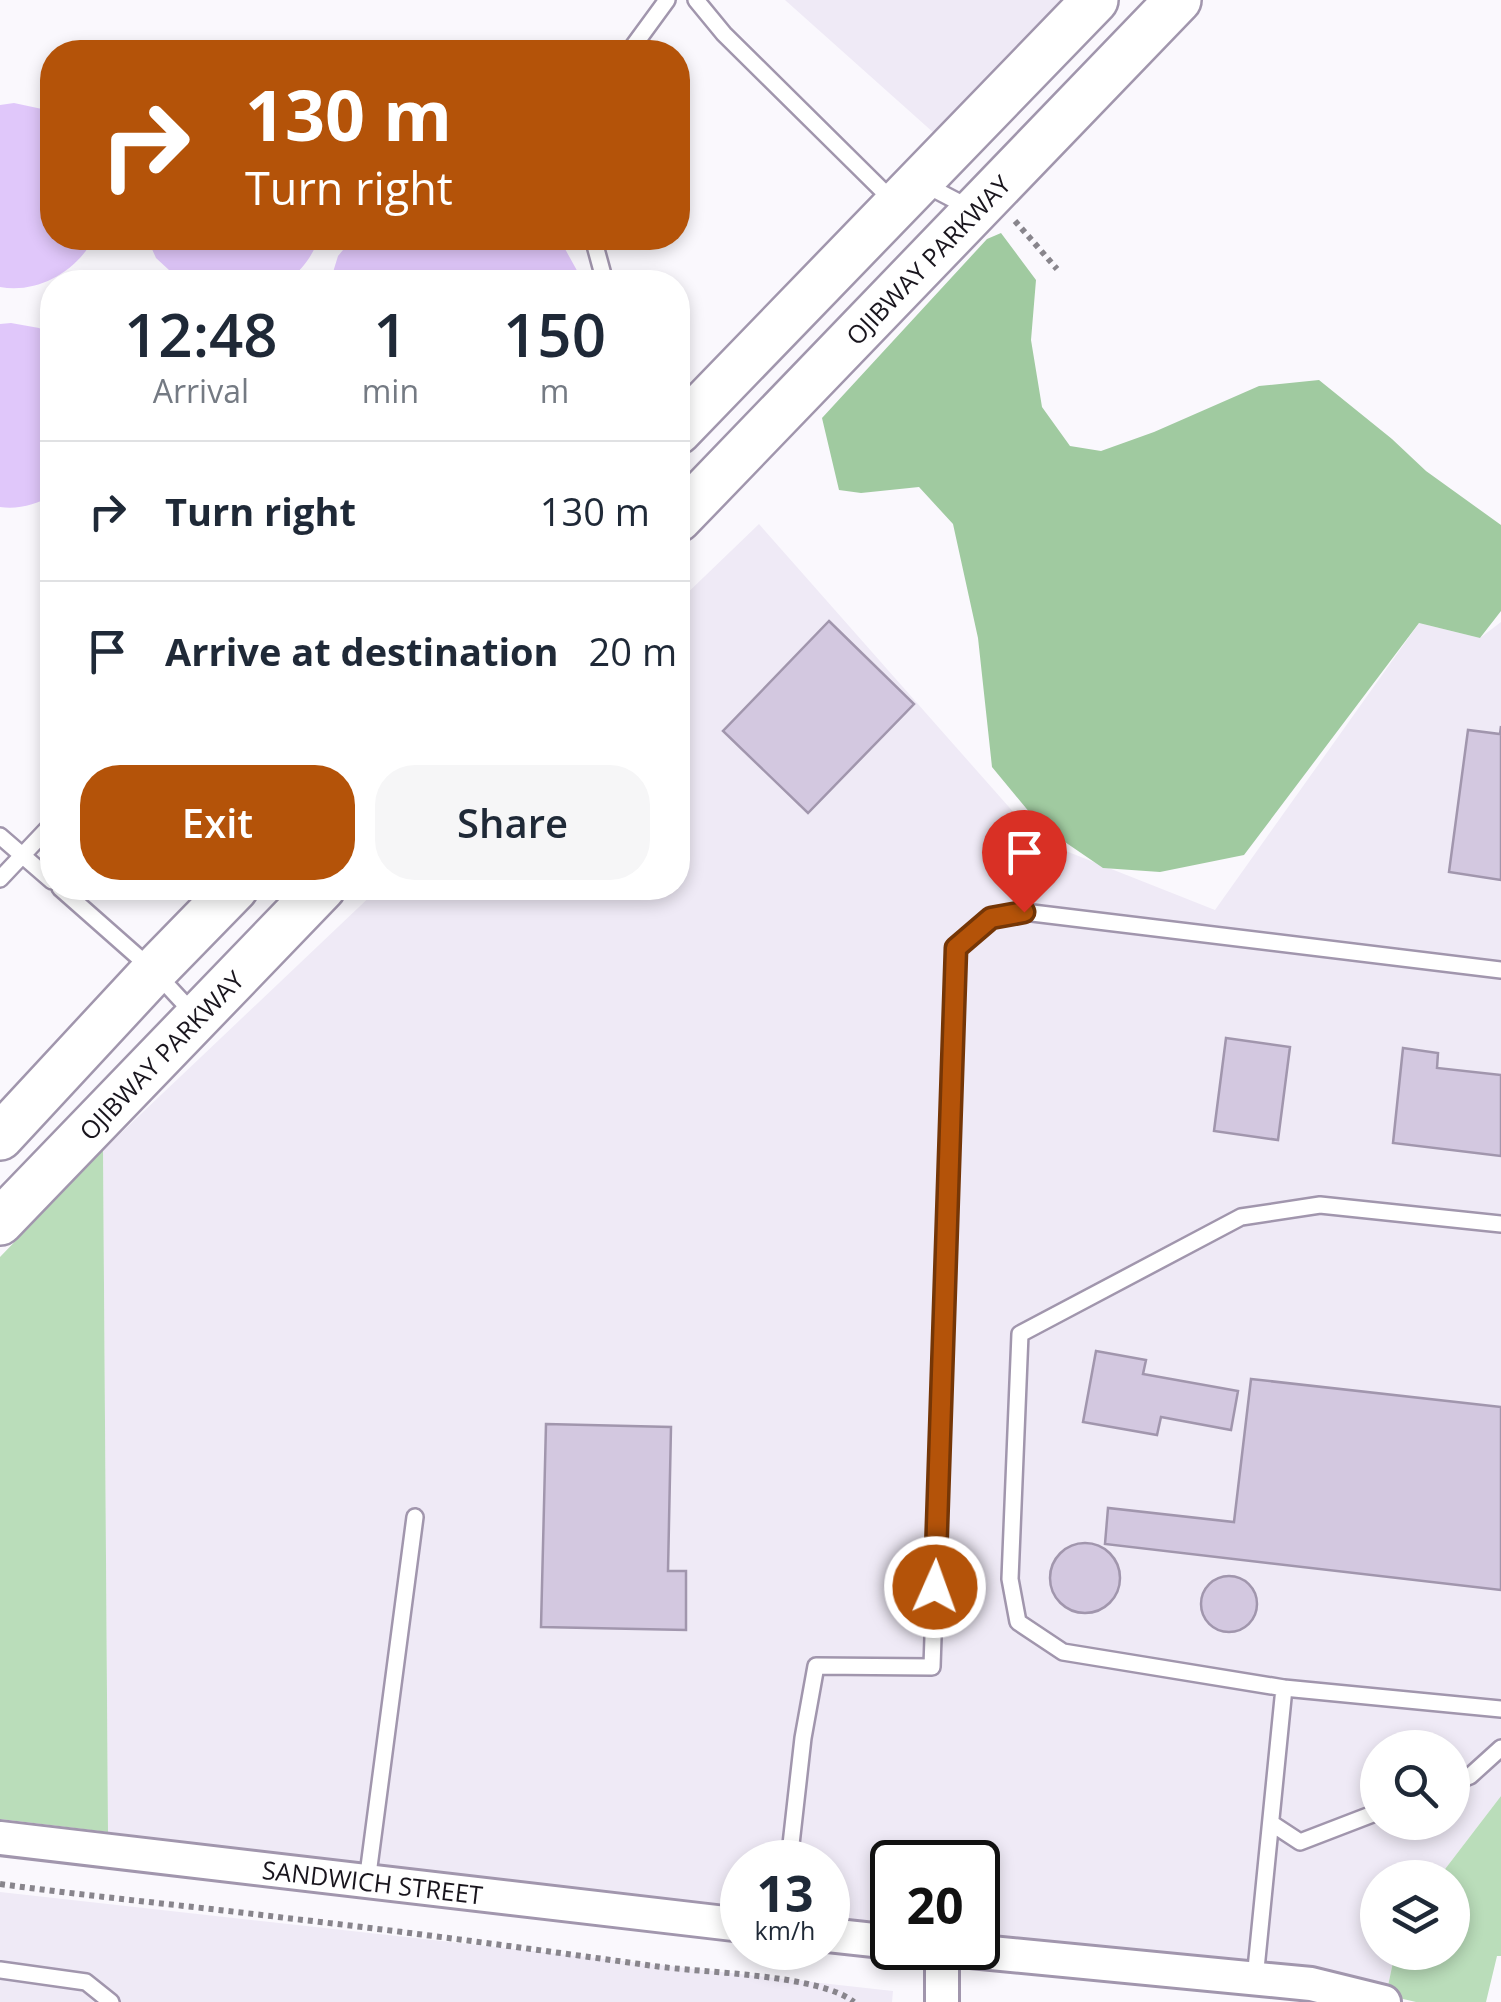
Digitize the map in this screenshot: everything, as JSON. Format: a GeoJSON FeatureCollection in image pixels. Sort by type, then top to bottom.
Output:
{"type":"FeatureCollection","features":[{"type":"Feature","properties":{"kind":"main road"},"geometry":{"type":"LineString","coordinates":[[690,420],[1095,0]]}},
{"type":"Feature","properties":{"kind":"main road","name":"OJIBWAY PARKWAY"},"geometry":{"type":"LineString","coordinates":[[690,507],[1178,0]]}},
{"type":"Feature","properties":{"kind":"main road"},"geometry":{"type":"LineString","coordinates":[[0,1137],[222,900]]}},
{"type":"Feature","properties":{"kind":"main road","name":"OJIBWAY PARKWAY"},"geometry":{"type":"LineString","coordinates":[[0,1222],[310,900]]}},
{"type":"Feature","properties":{"kind":"street","name":"SANDWICH STREET"},"geometry":{"type":"LineString","coordinates":[[0,1838],[720,1922]]}},
{"type":"Feature","properties":{"kind":"street"},"geometry":{"type":"LineString","coordinates":[[1000,1954],[1311,1984],[1384,2002]]}},
{"type":"Feature","properties":{"kind":"street"},"geometry":{"type":"LineString","coordinates":[[941,1970],[942,2002]]}},
{"type":"Feature","properties":{"kind":"lane"},"geometry":{"type":"LineString","coordinates":[[638,40],[667,0]]}},
{"type":"Feature","properties":{"kind":"lane"},"geometry":{"type":"LineString","coordinates":[[696,0],[724,34],[909,194],[983,202]]}},
{"type":"Feature","properties":{"kind":"lane"},"geometry":{"type":"LineString","coordinates":[[0,836],[40,870]]}},
{"type":"Feature","properties":{"kind":"lane"},"geometry":{"type":"LineString","coordinates":[[0,879],[40,837]]}},
{"type":"Feature","properties":{"kind":"lane"},"geometry":{"type":"LineString","coordinates":[[74,900],[154,970],[197,1017]]}},
{"type":"Feature","properties":{"kind":"lane"},"geometry":{"type":"LineString","coordinates":[[792,1840],[816,1666],[932,1667],[956,948],[991,918],[1024,912],[1501,970]]}},
{"type":"Feature","properties":{"kind":"lane"},"geometry":{"type":"LineString","coordinates":[[1501,1224],[1320,1205],[1242,1217],[1020,1334],[1010,1579],[1018,1622],[1064,1652],[1284,1688],[1501,1709]]}},
{"type":"Feature","properties":{"kind":"lane"},"geometry":{"type":"LineString","coordinates":[[367,1882],[415,1517]]}},
{"type":"Feature","properties":{"kind":"lane"},"geometry":{"type":"LineString","coordinates":[[1256,1979],[1284,1688]]}},
{"type":"Feature","properties":{"kind":"lane"},"geometry":{"type":"LineString","coordinates":[[1470,1776],[1501,1748]]}},
{"type":"Feature","properties":{"kind":"lane"},"geometry":{"type":"LineString","coordinates":[[1271,1823],[1300,1842],[1360,1819]]}},
{"type":"Feature","properties":{"kind":"lane"},"geometry":{"type":"LineString","coordinates":[[0,1970],[86,1982],[111,2002]]}},
{"type":"Feature","properties":{"kind":"path"},"geometry":{"type":"LineString","coordinates":[[983,202],[1056,269]]}},
{"type":"Feature","properties":{"kind":"path"},"geometry":{"type":"LineString","coordinates":[[0,1884],[771,1978],[821,1987],[854,2002]]}},
{"type":"Feature","properties":{"kind":"shaded area"},"geometry":{"type":"Polygon","coordinates":[[[785,0],[1065,0],[935,134],[785,0]]]}},
{"type":"Feature","properties":{"kind":"shaded area"},"geometry":{"type":"Polygon","coordinates":[[[14,103],[40,109],[40,250],[87,250],[67,270],[40,270],[40,284],[28,287],[0,287],[0,105],[14,103]]]}},
{"type":"Feature","properties":{"kind":"shaded area"},"geometry":{"type":"Polygon","coordinates":[[[152,250],[313,250],[300,270],[169,270],[152,250]]]}},
{"type":"Feature","properties":{"kind":"shaded area"},"geometry":{"type":"Polygon","coordinates":[[[343,250],[566,250],[577,270],[334,270],[343,250]]]}},
{"type":"Feature","properties":{"kind":"shaded area"},"geometry":{"type":"Polygon","coordinates":[[[0,324],[40,329],[40,502],[7,508],[0,507],[0,324]]]}},
{"type":"Feature","properties":{"kind":"shaded area"},"geometry":{"type":"Polygon","coordinates":[[[759,524],[1038,840],[1215,910],[1419,623],[1480,638],[1501,622],[1501,1796],[1470,1836],[1470,1730],[1360,1730],[1360,1840],[1467,1840],[1452,1860],[1360,1860],[1360,1970],[1391,1970],[1386,1995],[1000,1946],[1000,1840],[870,1840],[870,1929],[850,1927],[850,1840],[720,1840],[720,1910],[108,1832],[103,1150],[366,900],[690,900],[690,590],[759,524]]]}},
{"type":"Feature","properties":{"kind":"shaded area"},"geometry":{"type":"Polygon","coordinates":[[[0,1892],[893,1991],[892,2002],[0,2002],[0,1892]]]}},
{"type":"Feature","properties":{"kind":"green space"},"geometry":{"type":"Polygon","coordinates":[[[1001,233],[1036,280],[1031,340],[1042,407],[1070,446],[1101,451],[1259,386],[1319,380],[1426,471],[1501,525],[1501,611],[1480,638],[1419,623],[1244,855],[1160,872],[1103,868],[1040,825],[992,767],[978,638],[953,524],[919,487],[861,493],[839,490],[822,418],[987,239],[1001,233]]]}},
{"type":"Feature","properties":{"kind":"green space"},"geometry":{"type":"Polygon","coordinates":[[[103,1150],[108,1832],[0,1819],[0,1257],[103,1150]]]}},
{"type":"Feature","properties":{"kind":"green space"},"geometry":{"type":"Polygon","coordinates":[[[1501,1796],[1501,1956],[1497,1956],[1486,2002],[1416,2002],[1386,1995],[1391,1970],[1470,1970],[1470,1860],[1452,1860],[1501,1796]]]}},
{"type":"Feature","properties":{"kind":"building"},"geometry":{"type":"Polygon","coordinates":[[[829,621],[914,704],[808,813],[723,731],[829,621]]]}},
{"type":"Feature","properties":{"kind":"building"},"geometry":{"type":"Polygon","coordinates":[[[1501,726],[1501,880],[1449,872],[1468,730],[1500,734],[1501,726]]]}},
{"type":"Feature","properties":{"kind":"building"},"geometry":{"type":"Polygon","coordinates":[[[1226,1038],[1290,1047],[1278,1140],[1214,1131],[1226,1038]]]}},
{"type":"Feature","properties":{"kind":"building"},"geometry":{"type":"Polygon","coordinates":[[[1403,1048],[1438,1053],[1437,1068],[1501,1075],[1501,1156],[1393,1143],[1403,1048]]]}},
{"type":"Feature","properties":{"kind":"building"},"geometry":{"type":"Polygon","coordinates":[[[1096,1351],[1146,1360],[1143,1374],[1238,1391],[1231,1430],[1161,1417],[1157,1435],[1083,1422],[1096,1351]]]}},
{"type":"Feature","properties":{"kind":"building"},"geometry":{"type":"Polygon","coordinates":[[[1251,1379],[1501,1407],[1501,1590],[1105,1544],[1108,1508],[1234,1522],[1251,1379]]]}},
{"type":"Feature","properties":{"kind":"building"},"geometry":{"type":"Polygon","coordinates":[[[546,1424],[671,1427],[668,1571],[686,1571],[686,1630],[541,1627],[546,1424]]]}},
{"type":"Feature","properties":{"kind":"building"},"geometry":{"type":"Polygon","coordinates":[[[1085,1543],[1099,1545],[1110,1553],[1118,1564],[1118,1592],[1110,1603],[1099,1611],[1085,1613],[1071,1611],[1060,1603],[1052,1592],[1050,1578],[1052,1564],[1060,1553],[1071,1545],[1085,1543]]]}},
{"type":"Feature","properties":{"kind":"building"},"geometry":{"type":"Polygon","coordinates":[[[1229,1576],[1249,1584],[1257,1604],[1249,1624],[1229,1632],[1209,1624],[1201,1604],[1209,1584],[1229,1576]]]}},
{"type":"Feature","properties":{"kind":"route"},"geometry":{"type":"LineString","coordinates":[[935,1587],[956,948],[991,918],[1024,912]]}}]}
